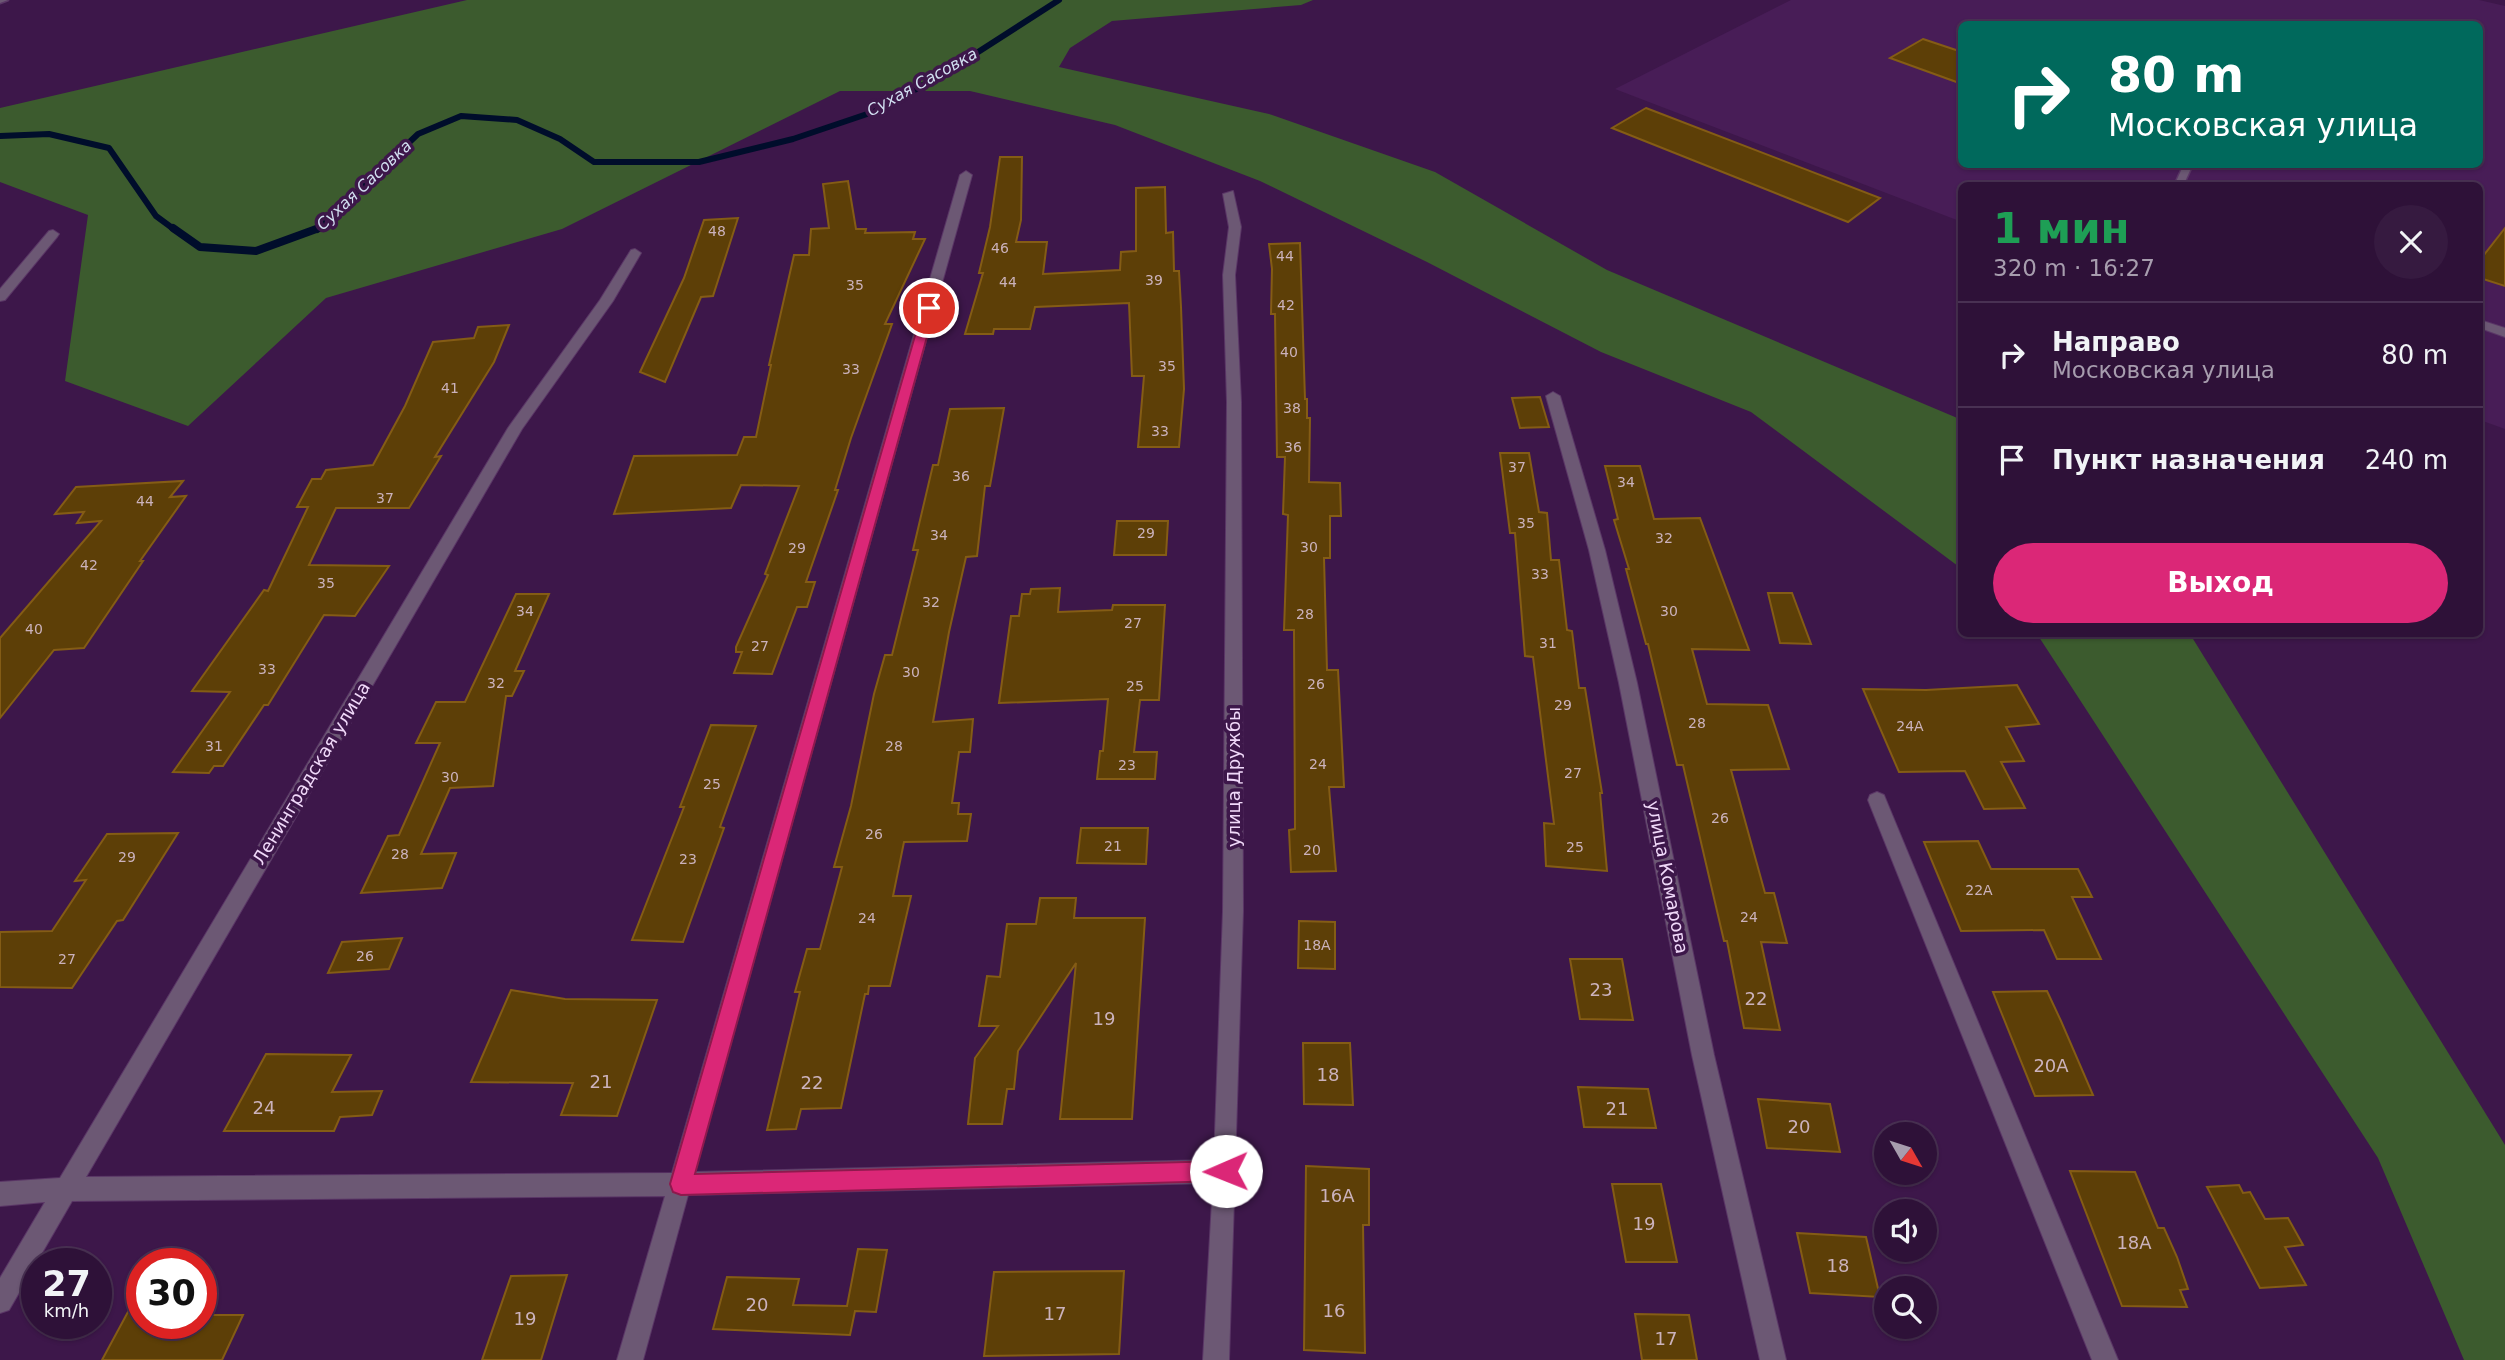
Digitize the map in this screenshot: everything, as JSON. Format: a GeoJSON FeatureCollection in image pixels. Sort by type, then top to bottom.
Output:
{"type":"FeatureCollection","features":[{"type":"Feature","properties":{"kind":"street"},"geometry":{"type":"LineString","coordinates":[[630,1360],[967,176]]}},
{"type":"Feature","properties":{"kind":"street","name":"улица Дружбы"},"geometry":{"type":"LineString","coordinates":[[1216,1360],[1226,1171],[1233,911],[1234,402],[1229,275],[1235,227],[1229,194]]}},
{"type":"Feature","properties":{"kind":"street"},"geometry":{"type":"LineString","coordinates":[[0,297],[53,234]]}},
{"type":"Feature","properties":{"kind":"street","name":"Ленинградская улица"},"geometry":{"type":"LineString","coordinates":[[0,1301],[515,428],[606,301],[635,253]]}},
{"type":"Feature","properties":{"kind":"street"},"geometry":{"type":"LineString","coordinates":[[2483,325],[2505,333]]}},
{"type":"Feature","properties":{"kind":"street","name":"улица Комарова"},"geometry":{"type":"LineString","coordinates":[[1553,396],[1597,550],[1628,682],[1703,1055],[1773,1360]]}},
{"type":"Feature","properties":{"kind":"street"},"geometry":{"type":"LineString","coordinates":[[1877,800],[2105,1360]]}},
{"type":"Feature","properties":{"kind":"street"},"geometry":{"type":"LineString","coordinates":[[0,1194],[65,1189],[681,1184],[1226,1171]]}},
{"type":"Feature","properties":{"kind":"shaded area"},"geometry":{"type":"Polygon","coordinates":[[[1791,0],[2479,0],[2505,6],[2505,429],[2483,421],[2483,182],[1958,182],[1958,220],[1615,89],[1791,0]]]}},
{"type":"Feature","properties":{"kind":"green space"},"geometry":{"type":"Polygon","coordinates":[[[467,0],[1313,0],[1301,5],[1112,21],[1070,48],[1059,67],[1269,114],[1435,172],[1607,270],[1958,418],[1958,566],[1751,412],[1601,352],[1427,262],[1260,181],[1115,125],[970,91],[840,91],[562,229],[326,298],[188,426],[65,381],[88,215],[0,182],[0,108],[467,0]]]}},
{"type":"Feature","properties":{"kind":"green space"},"geometry":{"type":"Polygon","coordinates":[[[2039,637],[2192,637],[2505,1145],[2505,1360],[2464,1360],[2378,1158],[2039,637]]]}},
{"type":"Feature","properties":{"kind":"building"},"geometry":{"type":"Polygon","coordinates":[[[1923,39],[1958,51],[1958,83],[1890,58],[1923,39]]]}},
{"type":"Feature","properties":{"kind":"building"},"geometry":{"type":"Polygon","coordinates":[[[1646,108],[1880,198],[1848,222],[1612,128],[1646,108]]]}},
{"type":"Feature","properties":{"kind":"building"},"geometry":{"type":"Polygon","coordinates":[[[1000,157],[1022,157],[1021,220],[1016,242],[1047,242],[1043,274],[1120,270],[1121,252],[1136,251],[1136,188],[1165,187],[1166,233],[1173,232],[1174,271],[1179,271],[1181,307],[1184,389],[1179,447],[1138,447],[1144,376],[1132,376],[1129,303],[1035,307],[1030,329],[994,329],[993,334],[965,334],[983,273],[979,273],[990,227],[1000,157]]]}},
{"type":"Feature","properties":{"kind":"building"},"geometry":{"type":"Polygon","coordinates":[[[848,181],[856,229],[866,229],[865,233],[915,232],[913,239],[925,239],[885,324],[892,324],[851,438],[835,490],[838,490],[806,582],[815,582],[807,607],[797,607],[772,674],[734,673],[742,652],[736,652],[736,647],[768,575],[765,574],[799,486],[741,485],[731,508],[614,514],[634,456],[737,455],[744,437],[756,437],[794,255],[809,255],[811,229],[829,228],[823,184],[848,181]]]}},
{"type":"Feature","properties":{"kind":"building"},"geometry":{"type":"Polygon","coordinates":[[[738,218],[713,296],[701,297],[665,382],[640,372],[684,278],[704,220],[738,218]]]}},
{"type":"Feature","properties":{"kind":"building"},"geometry":{"type":"Polygon","coordinates":[[[2505,228],[2505,286],[2483,279],[2483,256],[2505,228]]]}},
{"type":"Feature","properties":{"kind":"building"},"geometry":{"type":"Polygon","coordinates":[[[1300,243],[1305,399],[1307,418],[1310,418],[1309,482],[1340,483],[1341,516],[1330,516],[1330,558],[1324,558],[1327,670],[1338,670],[1344,787],[1329,787],[1336,871],[1291,872],[1289,830],[1295,829],[1294,630],[1284,630],[1288,515],[1283,514],[1285,457],[1277,457],[1275,314],[1271,314],[1272,269],[1269,244],[1300,243]]]}},
{"type":"Feature","properties":{"kind":"building"},"geometry":{"type":"Polygon","coordinates":[[[509,325],[494,362],[435,457],[441,456],[409,508],[336,508],[309,565],[389,566],[355,616],[324,615],[268,705],[264,705],[223,766],[214,766],[209,773],[173,772],[230,692],[192,691],[264,590],[268,591],[308,507],[297,507],[312,479],[321,479],[326,470],[373,465],[405,406],[433,342],[474,338],[478,327],[509,325]]]}},
{"type":"Feature","properties":{"kind":"building"},"geometry":{"type":"Polygon","coordinates":[[[1540,397],[1549,427],[1520,428],[1512,398],[1540,397]]]}},
{"type":"Feature","properties":{"kind":"building"},"geometry":{"type":"Polygon","coordinates":[[[1004,408],[990,486],[985,486],[977,556],[966,557],[933,722],[973,719],[970,752],[959,752],[952,803],[959,803],[958,814],[971,814],[967,841],[904,842],[893,896],[911,896],[890,986],[869,986],[868,994],[865,994],[841,1108],[801,1109],[796,1129],[767,1130],[800,992],[795,992],[807,949],[820,949],[842,867],[834,867],[851,806],[874,694],[885,655],[892,655],[918,550],[913,550],[933,465],[938,465],[950,409],[1004,408]]]}},
{"type":"Feature","properties":{"kind":"building"},"geometry":{"type":"Polygon","coordinates":[[[1500,453],[1529,453],[1539,512],[1547,513],[1551,560],[1559,560],[1567,630],[1572,631],[1579,688],[1585,688],[1602,793],[1607,871],[1546,866],[1544,823],[1554,824],[1533,657],[1525,656],[1515,533],[1510,533],[1500,453]]]}},
{"type":"Feature","properties":{"kind":"building"},"geometry":{"type":"Polygon","coordinates":[[[1605,466],[1640,466],[1654,519],[1700,518],[1749,650],[1692,649],[1707,704],[1768,705],[1789,769],[1731,770],[1765,893],[1774,893],[1787,943],[1761,942],[1780,1030],[1744,1028],[1727,941],[1724,941],[1683,765],[1677,765],[1648,644],[1626,569],[1629,569],[1614,520],[1618,519],[1605,466]]]}},
{"type":"Feature","properties":{"kind":"building"},"geometry":{"type":"Polygon","coordinates":[[[183,481],[170,497],[186,496],[84,648],[54,650],[0,718],[0,638],[101,521],[77,523],[84,512],[55,514],[76,487],[183,481]]]}},
{"type":"Feature","properties":{"kind":"building"},"geometry":{"type":"Polygon","coordinates":[[[1117,521],[1168,521],[1166,555],[1114,555],[1117,521]]]}},
{"type":"Feature","properties":{"kind":"building"},"geometry":{"type":"Polygon","coordinates":[[[1060,588],[1058,612],[1112,610],[1113,605],[1165,605],[1159,700],[1140,700],[1134,752],[1157,752],[1155,779],[1097,779],[1100,751],[1103,751],[1108,699],[999,703],[1011,616],[1019,616],[1022,594],[1030,594],[1031,589],[1060,588]]]}},
{"type":"Feature","properties":{"kind":"building"},"geometry":{"type":"Polygon","coordinates":[[[1768,593],[1792,593],[1811,644],[1780,643],[1768,593]]]}},
{"type":"Feature","properties":{"kind":"building"},"geometry":{"type":"Polygon","coordinates":[[[516,594],[549,594],[515,671],[524,671],[512,696],[506,696],[493,786],[450,788],[421,854],[456,853],[442,888],[361,893],[388,836],[399,835],[440,743],[416,743],[436,702],[465,702],[516,594]]]}},
{"type":"Feature","properties":{"kind":"building"},"geometry":{"type":"Polygon","coordinates":[[[2017,685],[2039,724],[2006,727],[2024,761],[2001,762],[2025,808],[1984,809],[1965,771],[1899,772],[1863,689],[1926,690],[2017,685]]]}},
{"type":"Feature","properties":{"kind":"building"},"geometry":{"type":"Polygon","coordinates":[[[711,725],[756,726],[720,827],[724,828],[683,942],[632,940],[684,807],[680,807],[711,725]]]}},
{"type":"Feature","properties":{"kind":"building"},"geometry":{"type":"Polygon","coordinates":[[[1081,828],[1148,828],[1146,864],[1077,863],[1081,828]]]}},
{"type":"Feature","properties":{"kind":"building"},"geometry":{"type":"Polygon","coordinates":[[[178,833],[123,920],[117,921],[72,988],[0,987],[0,932],[52,931],[86,880],[75,881],[107,834],[178,833]]]}},
{"type":"Feature","properties":{"kind":"building"},"geometry":{"type":"Polygon","coordinates":[[[1978,841],[1991,869],[2078,869],[2092,897],[2072,897],[2101,959],[2057,959],[2044,930],[1961,931],[1924,842],[1978,841]]]}},
{"type":"Feature","properties":{"kind":"building"},"geometry":{"type":"Polygon","coordinates":[[[1040,898],[1076,898],[1074,918],[1145,918],[1132,1119],[1060,1119],[1076,963],[1018,1051],[1014,1089],[1007,1089],[1002,1124],[968,1124],[975,1058],[998,1026],[979,1026],[987,976],[1000,977],[1007,924],[1036,924],[1040,898]]]}},
{"type":"Feature","properties":{"kind":"building"},"geometry":{"type":"Polygon","coordinates":[[[1299,921],[1335,922],[1335,969],[1298,968],[1299,921]]]}},
{"type":"Feature","properties":{"kind":"building"},"geometry":{"type":"Polygon","coordinates":[[[402,938],[389,969],[328,973],[342,942],[402,938]]]}},
{"type":"Feature","properties":{"kind":"building"},"geometry":{"type":"Polygon","coordinates":[[[1570,959],[1622,959],[1633,1020],[1580,1019],[1570,959]]]}},
{"type":"Feature","properties":{"kind":"building"},"geometry":{"type":"Polygon","coordinates":[[[511,990],[565,999],[657,1000],[617,1116],[561,1115],[573,1083],[471,1082],[511,990]]]}},
{"type":"Feature","properties":{"kind":"building"},"geometry":{"type":"Polygon","coordinates":[[[2047,991],[2093,1095],[2035,1096],[1993,992],[2047,991]]]}},
{"type":"Feature","properties":{"kind":"building"},"geometry":{"type":"Polygon","coordinates":[[[1303,1043],[1350,1043],[1353,1105],[1304,1104],[1303,1043]]]}},
{"type":"Feature","properties":{"kind":"building"},"geometry":{"type":"Polygon","coordinates":[[[266,1054],[351,1055],[332,1092],[382,1091],[372,1115],[340,1117],[334,1131],[224,1131],[266,1054]]]}},
{"type":"Feature","properties":{"kind":"building"},"geometry":{"type":"Polygon","coordinates":[[[1578,1087],[1648,1089],[1656,1128],[1584,1127],[1578,1087]]]}},
{"type":"Feature","properties":{"kind":"building"},"geometry":{"type":"Polygon","coordinates":[[[1758,1099],[1830,1104],[1840,1152],[1767,1148],[1758,1099]]]}},
{"type":"Feature","properties":{"kind":"building"},"geometry":{"type":"Polygon","coordinates":[[[1306,1166],[1369,1169],[1369,1225],[1363,1225],[1365,1353],[1304,1350],[1306,1166]]]}},
{"type":"Feature","properties":{"kind":"building"},"geometry":{"type":"Polygon","coordinates":[[[2070,1171],[2135,1172],[2158,1228],[2164,1228],[2177,1257],[2188,1289],[2180,1290],[2187,1307],[2122,1306],[2070,1171]]]}},
{"type":"Feature","properties":{"kind":"building"},"geometry":{"type":"Polygon","coordinates":[[[1612,1184],[1661,1184],[1677,1262],[1626,1262],[1612,1184]]]}},
{"type":"Feature","properties":{"kind":"building"},"geometry":{"type":"Polygon","coordinates":[[[2239,1185],[2243,1193],[2250,1192],[2265,1219],[2288,1218],[2303,1245],[2285,1247],[2306,1285],[2260,1288],[2207,1187],[2239,1185]]]}},
{"type":"Feature","properties":{"kind":"building"},"geometry":{"type":"Polygon","coordinates":[[[1797,1233],[1866,1237],[1875,1276],[1874,1297],[1810,1293],[1797,1233]]]}},
{"type":"Feature","properties":{"kind":"building"},"geometry":{"type":"Polygon","coordinates":[[[858,1249],[887,1250],[876,1312],[855,1311],[850,1335],[713,1329],[727,1277],[799,1279],[793,1305],[847,1306],[858,1249]]]}},
{"type":"Feature","properties":{"kind":"building"},"geometry":{"type":"Polygon","coordinates":[[[1124,1271],[1119,1354],[984,1356],[994,1272],[1124,1271]]]}},
{"type":"Feature","properties":{"kind":"building"},"geometry":{"type":"Polygon","coordinates":[[[567,1275],[541,1360],[482,1360],[511,1276],[567,1275]]]}},
{"type":"Feature","properties":{"kind":"building"},"geometry":{"type":"Polygon","coordinates":[[[1635,1314],[1689,1315],[1697,1360],[1642,1360],[1635,1314]]]}},
{"type":"Feature","properties":{"kind":"building"},"geometry":{"type":"Polygon","coordinates":[[[217,1315],[243,1315],[222,1360],[102,1360],[126,1316],[126,1339],[217,1339],[217,1315]]]}},
{"type":"Feature","properties":{"kind":"waterway","name":"Сухая Сасовка"},"geometry":{"type":"LineString","coordinates":[[317,230],[418,134],[461,116],[517,120],[560,139],[594,162],[699,162],[793,139],[876,111],[947,72],[1059,0]]}},
{"type":"Feature","properties":{"kind":"waterway","name":"Сухая Сасовка"},"geometry":{"type":"LineString","coordinates":[[0,136],[49,134],[109,148],[156,216],[175,230]]}},
{"type":"Feature","properties":{"kind":"waterway","name":"Сухая Сасовка"},"geometry":{"type":"LineString","coordinates":[[173,228],[200,247],[256,251],[319,228]]}},
{"type":"Feature","properties":{"kind":"route"},"geometry":{"type":"LineString","coordinates":[[929,308],[681,1184],[1226,1171]]}}]}
